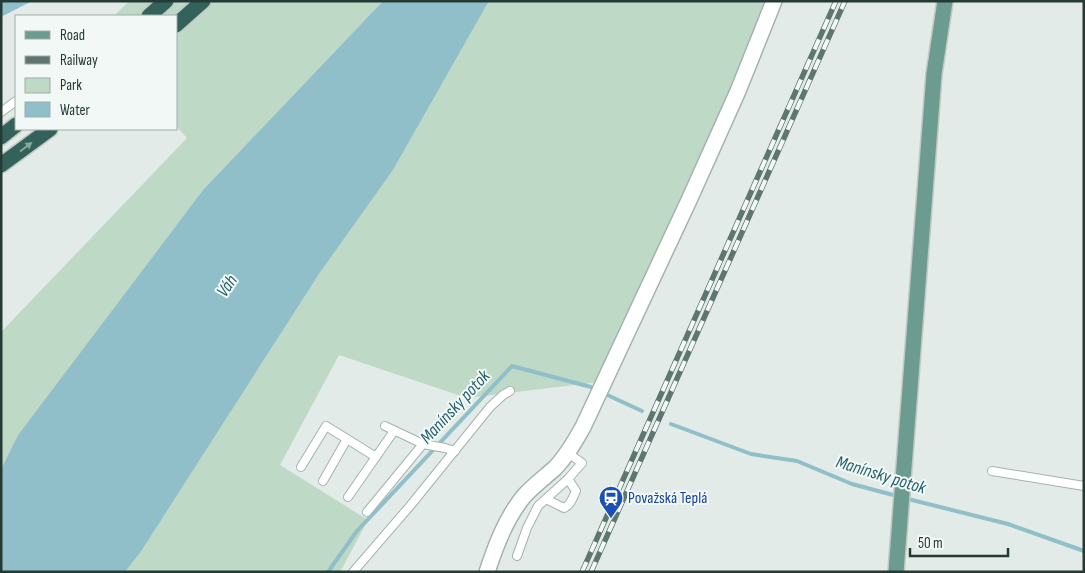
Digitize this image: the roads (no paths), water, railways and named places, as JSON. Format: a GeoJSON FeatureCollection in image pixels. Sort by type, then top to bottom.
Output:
{"type":"FeatureCollection","features":[{"type":"Feature","properties":{"kind":"highway"},"geometry":{"type":"LineString","coordinates":[[150,15],[166,1]]}},
{"type":"Feature","properties":{"kind":"highway"},"geometry":{"type":"LineString","coordinates":[[178,23],[203,1]]}},
{"type":"Feature","properties":{"kind":"highway"},"geometry":{"type":"LineString","coordinates":[[1,137],[15,126]]}},
{"type":"Feature","properties":{"kind":"highway"},"geometry":{"type":"LineString","coordinates":[[1,165],[49,130]]}},
{"type":"Feature","properties":{"kind":"main road"},"geometry":{"type":"LineString","coordinates":[[896,572],[934,74],[945,1]]}},
{"type":"Feature","properties":{"kind":"street"},"geometry":{"type":"LineString","coordinates":[[488,572],[497,543],[516,507],[525,495],[555,468],[568,452],[583,427],[686,207],[738,91],[774,1]]}},
{"type":"Feature","properties":{"kind":"lane"},"geometry":{"type":"LineString","coordinates":[[1,112],[15,102]]}},
{"type":"Feature","properties":{"kind":"lane"},"geometry":{"type":"LineString","coordinates":[[353,572],[490,407],[510,391]]}},
{"type":"Feature","properties":{"kind":"lane"},"geometry":{"type":"LineString","coordinates":[[301,467],[326,426],[376,457]]}},
{"type":"Feature","properties":{"kind":"lane"},"geometry":{"type":"LineString","coordinates":[[385,426],[423,444],[455,451]]}},
{"type":"Feature","properties":{"kind":"lane"},"geometry":{"type":"LineString","coordinates":[[348,497],[394,431]]}},
{"type":"Feature","properties":{"kind":"lane"},"geometry":{"type":"LineString","coordinates":[[323,481],[346,439]]}},
{"type":"Feature","properties":{"kind":"lane"},"geometry":{"type":"LineString","coordinates":[[367,512],[423,444]]}},
{"type":"Feature","properties":{"kind":"lane"},"geometry":{"type":"LineString","coordinates":[[517,556],[527,528],[538,506],[568,480],[582,463],[568,452]]}},
{"type":"Feature","properties":{"kind":"lane"},"geometry":{"type":"LineString","coordinates":[[992,470],[1084,486]]}},
{"type":"Feature","properties":{"kind":"lane"},"geometry":{"type":"LineString","coordinates":[[546,499],[564,508],[567,507],[576,491],[568,480]]}},
{"type":"Feature","properties":{"kind":"water"},"geometry":{"type":"Polygon","coordinates":[[[1,1],[32,1],[1,17],[1,1]]]}},
{"type":"Feature","properties":{"kind":"water","name":"Váh"},"geometry":{"type":"Polygon","coordinates":[[[383,1],[489,1],[393,170],[319,274],[142,550],[125,572],[1,572],[1,469],[18,435],[203,190],[383,1]]]}},
{"type":"Feature","properties":{"kind":"waterway","name":"Manínsky potok"},"geometry":{"type":"LineString","coordinates":[[328,572],[357,531],[512,366],[597,390]]}},
{"type":"Feature","properties":{"kind":"waterway","name":"Manínsky potok"},"geometry":{"type":"LineString","coordinates":[[603,393],[642,411]]}},
{"type":"Feature","properties":{"kind":"waterway","name":"Manínsky potok"},"geometry":{"type":"LineString","coordinates":[[671,424],[751,454],[797,461],[852,484],[897,496]]}},
{"type":"Feature","properties":{"kind":"waterway","name":"Manínsky potok"},"geometry":{"type":"LineString","coordinates":[[904,498],[1008,524],[1084,551]]}},
{"type":"Feature","properties":{"kind":"railway"},"geometry":{"type":"LineString","coordinates":[[582,572],[836,1]]}},
{"type":"Feature","properties":{"kind":"railway"},"geometry":{"type":"LineString","coordinates":[[591,572],[845,1]]}},
{"type":"Feature","properties":{"kind":"place","name":"Považská Teplá"},"geometry":{"type":"Point","coordinates":[611,519]}}]}
